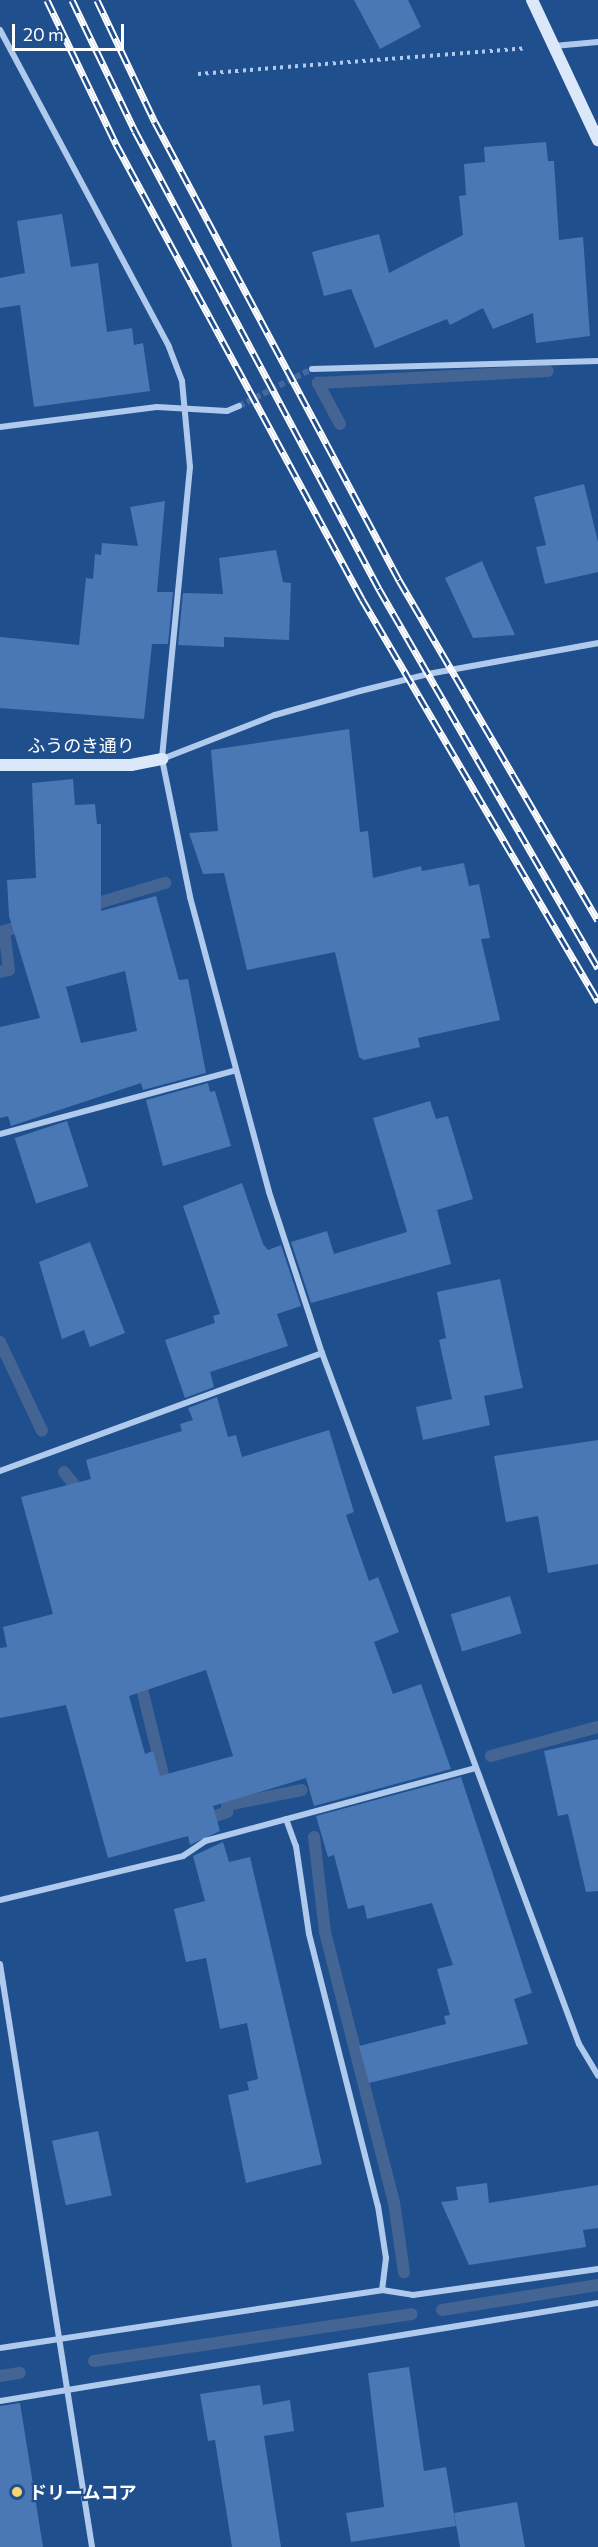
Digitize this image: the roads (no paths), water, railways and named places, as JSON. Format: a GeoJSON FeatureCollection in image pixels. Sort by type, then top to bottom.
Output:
{"type":"FeatureCollection","features":[{"type":"Feature","properties":{"kind":"street"},"geometry":{"type":"LineString","coordinates":[[532,0],[598,140]]}},
{"type":"Feature","properties":{"kind":"street"},"geometry":{"type":"LineString","coordinates":[[0,30],[169,347],[186,408],[190,467],[162,759],[190,897],[234,1071],[322,1353],[579,2044],[598,2076]]}},
{"type":"Feature","properties":{"kind":"street"},"geometry":{"type":"LineString","coordinates":[[553,46],[598,42]]}},
{"type":"Feature","properties":{"kind":"street"},"geometry":{"type":"LineString","coordinates":[[312,369],[598,361]]}},
{"type":"Feature","properties":{"kind":"street"},"geometry":{"type":"LineString","coordinates":[[0,427],[186,408],[226,411],[239,406]]}},
{"type":"Feature","properties":{"kind":"street"},"geometry":{"type":"LineString","coordinates":[[162,759],[275,715],[360,691],[428,674],[598,643]]}},
{"type":"Feature","properties":{"kind":"street","name":"ふうのき通り"},"geometry":{"type":"LineString","coordinates":[[0,765],[131,765],[162,759]]}},
{"type":"Feature","properties":{"kind":"street"},"geometry":{"type":"LineString","coordinates":[[0,1134],[234,1071]]}},
{"type":"Feature","properties":{"kind":"street"},"geometry":{"type":"LineString","coordinates":[[0,1471],[322,1353]]}},
{"type":"Feature","properties":{"kind":"street"},"geometry":{"type":"LineString","coordinates":[[0,1900],[183,1856],[205,1842],[475,1768]]}},
{"type":"Feature","properties":{"kind":"street"},"geometry":{"type":"LineString","coordinates":[[286,1819],[296,1846],[309,1934],[378,2206],[386,2258],[382,2290]]}},
{"type":"Feature","properties":{"kind":"street"},"geometry":{"type":"LineString","coordinates":[[0,1964],[92,2547]]}},
{"type":"Feature","properties":{"kind":"street"},"geometry":{"type":"LineString","coordinates":[[0,2348],[382,2290],[413,2295],[598,2268]]}},
{"type":"Feature","properties":{"kind":"street"},"geometry":{"type":"LineString","coordinates":[[0,2401],[598,2303]]}},
{"type":"Feature","properties":{"kind":"waterway"},"geometry":{"type":"LineString","coordinates":[[340,424],[318,383],[548,371]]}},
{"type":"Feature","properties":{"kind":"waterway"},"geometry":{"type":"LineString","coordinates":[[85,907],[165,883]]}},
{"type":"Feature","properties":{"kind":"waterway"},"geometry":{"type":"LineString","coordinates":[[0,972],[9,970],[4,931],[28,924]]}},
{"type":"Feature","properties":{"kind":"waterway"},"geometry":{"type":"LineString","coordinates":[[0,1342],[42,1431]]}},
{"type":"Feature","properties":{"kind":"waterway"},"geometry":{"type":"LineString","coordinates":[[64,1472],[84,1497]]}},
{"type":"Feature","properties":{"kind":"waterway"},"geometry":{"type":"LineString","coordinates":[[139,1677],[167,1791]]}},
{"type":"Feature","properties":{"kind":"waterway"},"geometry":{"type":"LineString","coordinates":[[491,1756],[598,1727]]}},
{"type":"Feature","properties":{"kind":"waterway"},"geometry":{"type":"LineString","coordinates":[[201,1821],[227,1812],[227,1805],[302,1790]]}},
{"type":"Feature","properties":{"kind":"waterway"},"geometry":{"type":"LineString","coordinates":[[314,1837],[325,1932],[394,2202],[404,2272]]}},
{"type":"Feature","properties":{"kind":"waterway"},"geometry":{"type":"LineString","coordinates":[[442,2310],[598,2285]]}},
{"type":"Feature","properties":{"kind":"waterway"},"geometry":{"type":"LineString","coordinates":[[94,2361],[412,2314]]}},
{"type":"Feature","properties":{"kind":"waterway"},"geometry":{"type":"LineString","coordinates":[[0,2376],[20,2373]]}},
{"type":"Feature","properties":{"kind":"tunnel"},"geometry":{"type":"LineString","coordinates":[[239,406],[312,369]]}},
{"type":"Feature","properties":{"kind":"railway"},"geometry":{"type":"LineString","coordinates":[[47,0],[116,144],[362,599],[598,1002]]}},
{"type":"Feature","properties":{"kind":"railway"},"geometry":{"type":"LineString","coordinates":[[72,0],[135,131],[379,589],[598,968]]}},
{"type":"Feature","properties":{"kind":"railway"},"geometry":{"type":"LineString","coordinates":[[97,0],[155,122],[399,580],[598,920]]}},
{"type":"Feature","properties":{"kind":"place","name":"ドリームコア"},"geometry":{"type":"Point","coordinates":[17,2492]}}]}
